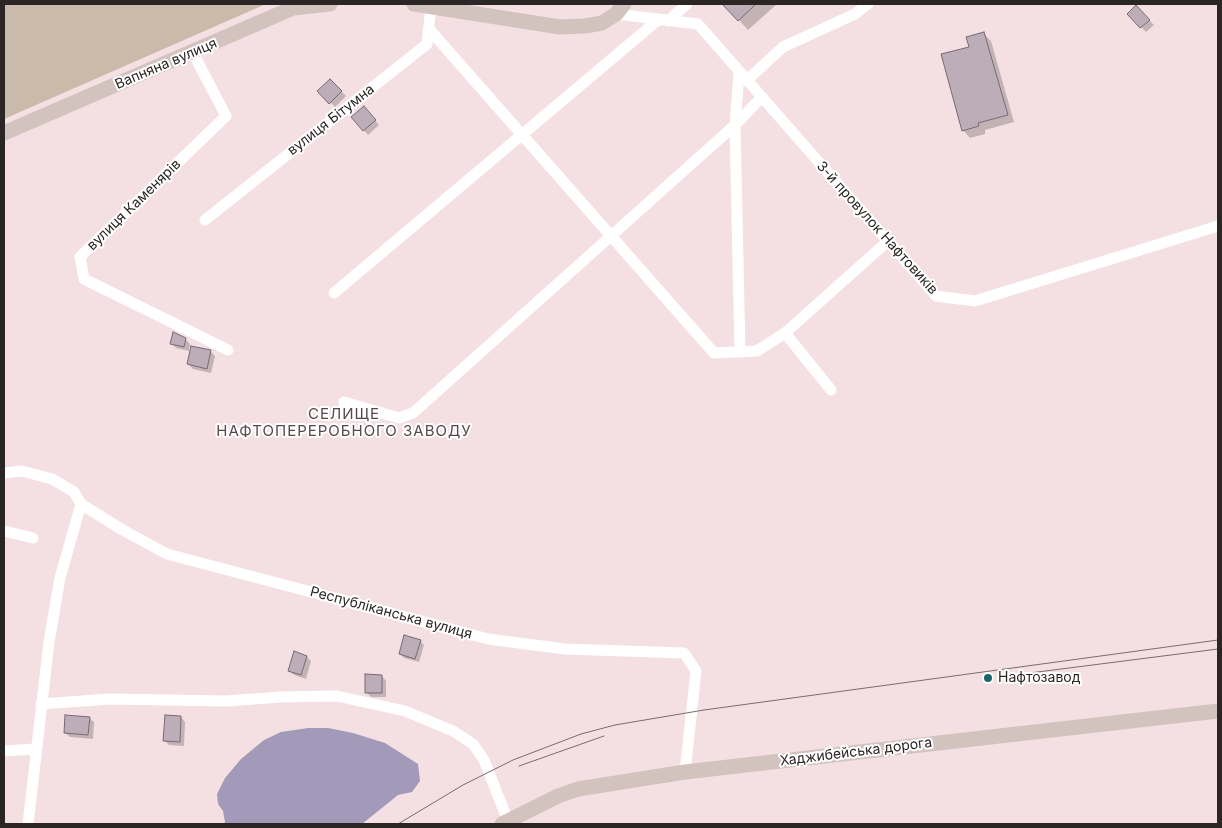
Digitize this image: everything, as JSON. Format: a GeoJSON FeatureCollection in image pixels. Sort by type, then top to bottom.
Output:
{"type":"FeatureCollection","features":[{"type":"Feature","properties":{"kind":"street","name":"Вапняна вулиця"},"geometry":{"type":"LineString","coordinates":[[4,133],[193,53],[293,8],[330,4]]}},
{"type":"Feature","properties":{"kind":"street"},"geometry":{"type":"LineString","coordinates":[[414,4],[560,27],[602,23],[620,9]]}},
{"type":"Feature","properties":{"kind":"street"},"geometry":{"type":"LineString","coordinates":[[334,293],[663,20],[686,4]]}},
{"type":"Feature","properties":{"kind":"street"},"geometry":{"type":"LineString","coordinates":[[740,352],[735,125],[743,77],[783,47],[854,14],[868,4]]}},
{"type":"Feature","properties":{"kind":"street","name":"вулиця Бітумна"},"geometry":{"type":"LineString","coordinates":[[205,220],[427,44],[431,6]]}},
{"type":"Feature","properties":{"kind":"street","name":"3-й провулок Нафтовиків"},"geometry":{"type":"LineString","coordinates":[[620,9],[663,20],[698,24],[936,296],[975,301],[1218,226]]}},
{"type":"Feature","properties":{"kind":"street"},"geometry":{"type":"LineString","coordinates":[[429,29],[714,353],[757,351],[784,334],[888,242]]}},
{"type":"Feature","properties":{"kind":"street","name":"вулиця Каменярів"},"geometry":{"type":"LineString","coordinates":[[193,53],[226,116],[80,257],[84,279],[228,350]]}},
{"type":"Feature","properties":{"kind":"street"},"geometry":{"type":"LineString","coordinates":[[344,402],[400,418],[413,413],[735,125],[761,98]]}},
{"type":"Feature","properties":{"kind":"street"},"geometry":{"type":"LineString","coordinates":[[784,334],[832,390]]}},
{"type":"Feature","properties":{"kind":"street","name":"Республіканська вулиця"},"geometry":{"type":"LineString","coordinates":[[4,473],[22,471],[52,479],[74,492],[81,504],[167,554],[488,639],[565,649],[684,653],[696,671],[685,772]]}},
{"type":"Feature","properties":{"kind":"street"},"geometry":{"type":"LineString","coordinates":[[28,824],[35,749],[60,578],[81,504]]}},
{"type":"Feature","properties":{"kind":"street"},"geometry":{"type":"LineString","coordinates":[[4,531],[33,538]]}},
{"type":"Feature","properties":{"kind":"street"},"geometry":{"type":"LineString","coordinates":[[41,704],[110,699],[226,701],[281,697],[337,696],[405,711],[453,731],[473,744],[484,760],[505,823]]}},
{"type":"Feature","properties":{"kind":"street","name":"Хаджибейська дорога"},"geometry":{"type":"LineString","coordinates":[[505,823],[558,796],[578,789],[685,772],[1218,711]]}},
{"type":"Feature","properties":{"kind":"street"},"geometry":{"type":"LineString","coordinates":[[4,751],[35,749]]}},
{"type":"Feature","properties":{"kind":"shaded area"},"geometry":{"type":"Polygon","coordinates":[[[4,4],[266,4],[4,119],[4,4]]]}},
{"type":"Feature","properties":{"kind":"shaded area"},"geometry":{"type":"Polygon","coordinates":[[[308,728],[328,728],[353,733],[385,743],[418,764],[420,781],[412,792],[398,795],[362,824],[224,824],[223,811],[218,804],[217,794],[225,778],[241,759],[264,740],[281,732],[308,728]]]}},
{"type":"Feature","properties":{"kind":"building"},"geometry":{"type":"Polygon","coordinates":[[[722,4],[756,4],[738,21],[722,4]]]}},
{"type":"Feature","properties":{"kind":"building"},"geometry":{"type":"Polygon","coordinates":[[[1136,5],[1150,20],[1140,28],[1127,14],[1136,5]]]}},
{"type":"Feature","properties":{"kind":"building"},"geometry":{"type":"Polygon","coordinates":[[[984,32],[1008,115],[978,123],[979,126],[962,131],[941,54],[969,47],[966,37],[984,32]]]}},
{"type":"Feature","properties":{"kind":"building"},"geometry":{"type":"Polygon","coordinates":[[[330,79],[342,91],[329,104],[317,91],[330,79]]]}},
{"type":"Feature","properties":{"kind":"building"},"geometry":{"type":"Polygon","coordinates":[[[364,106],[376,120],[363,131],[351,117],[364,106]]]}},
{"type":"Feature","properties":{"kind":"building"},"geometry":{"type":"Polygon","coordinates":[[[173,332],[186,338],[184,347],[170,344],[173,332]]]}},
{"type":"Feature","properties":{"kind":"building"},"geometry":{"type":"Polygon","coordinates":[[[191,346],[211,350],[207,369],[187,364],[191,346]]]}},
{"type":"Feature","properties":{"kind":"building"},"geometry":{"type":"Polygon","coordinates":[[[404,635],[421,640],[415,659],[399,654],[404,635]]]}},
{"type":"Feature","properties":{"kind":"building"},"geometry":{"type":"Polygon","coordinates":[[[294,651],[307,656],[301,675],[288,671],[294,651]]]}},
{"type":"Feature","properties":{"kind":"building"},"geometry":{"type":"Polygon","coordinates":[[[365,674],[382,675],[382,693],[365,693],[365,674]]]}},
{"type":"Feature","properties":{"kind":"building"},"geometry":{"type":"Polygon","coordinates":[[[65,715],[90,717],[88,735],[64,733],[65,715]]]}},
{"type":"Feature","properties":{"kind":"building"},"geometry":{"type":"Polygon","coordinates":[[[165,715],[181,716],[180,742],[163,741],[165,715]]]}},
{"type":"Feature","properties":{"kind":"tram line"},"geometry":{"type":"LineString","coordinates":[[398,824],[463,785],[513,760],[581,734],[615,725],[704,710],[1218,640]]}},
{"type":"Feature","properties":{"kind":"tram line"},"geometry":{"type":"LineString","coordinates":[[1014,675],[1218,649]]}},
{"type":"Feature","properties":{"kind":"tram line"},"geometry":{"type":"LineString","coordinates":[[519,766],[604,736]]}},
{"type":"Feature","properties":{"kind":"place","name":"Нафтозавод"},"geometry":{"type":"Point","coordinates":[988,678]}},
{"type":"Feature","properties":{"kind":"district","name":"СЕЛИЩЕ НАФТОПЕРЕРОБНОГО ЗАВОДУ"},"geometry":{"type":"Point","coordinates":[344,422]}}]}
